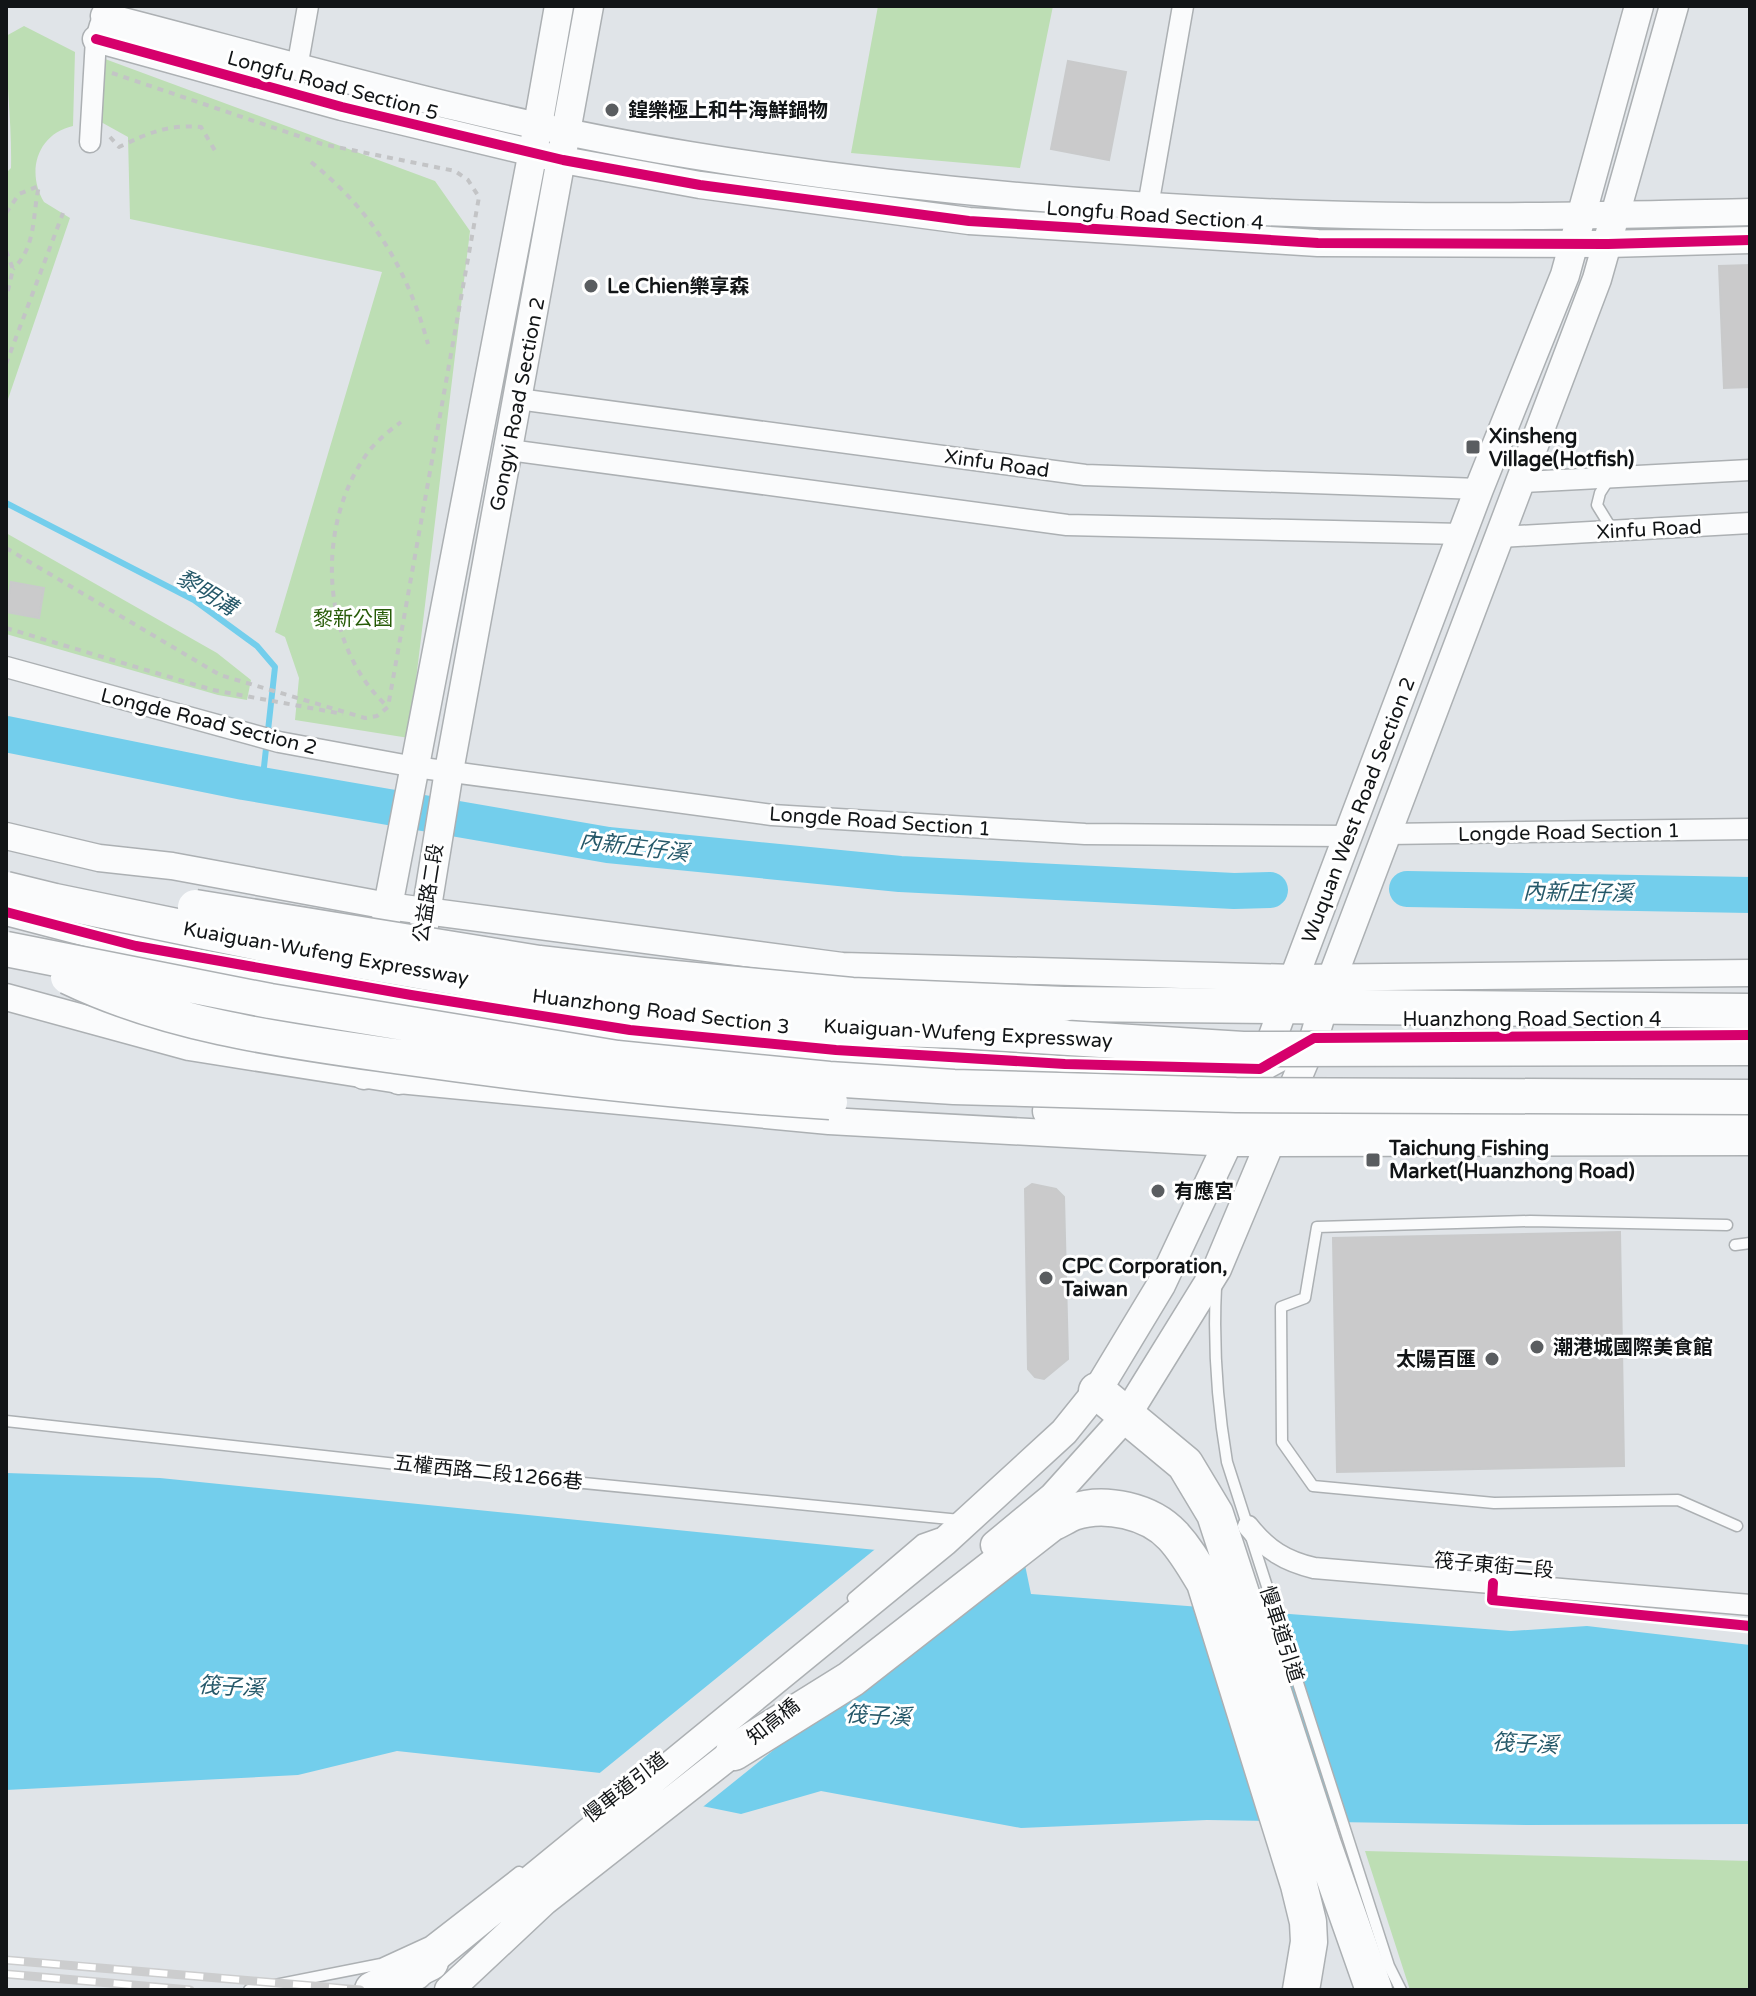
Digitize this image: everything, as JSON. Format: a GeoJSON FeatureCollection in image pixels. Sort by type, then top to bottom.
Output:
{"type":"FeatureCollection","features":[{"type":"Feature","properties":{"kind":"highway","name":"Kuaiguan-Wufeng Expressway"},"geometry":{"type":"LineString","coordinates":[[6,889],[283,948],[634,1008],[838,1027],[958,1031],[1243,1049],[1750,1048]]}},
{"type":"Feature","properties":{"kind":"highway"},"geometry":{"type":"LineString","coordinates":[[55,901],[141,896],[210,910],[554,964],[852,995],[1064,1004],[1290,992],[1324,1008],[1750,1011]]}},
{"type":"Feature","properties":{"kind":"highway"},"geometry":{"type":"LineString","coordinates":[[10,942],[270,1001],[617,1058],[829,1079],[954,1087],[1236,1095],[1750,1097]]}},
{"type":"Feature","properties":{"kind":"highway"},"geometry":{"type":"LineString","coordinates":[[10,942],[86,985],[148,1010],[272,1039],[527,1074],[722,1095],[1050,1111],[1234,1131],[1471,1119],[1750,1122]]}},
{"type":"Feature","properties":{"kind":"highway"},"geometry":{"type":"LineString","coordinates":[[1097,1391],[1185,1464],[1215,1514],[1219,1574],[1308,1922],[1307,1962],[1301,1990]]}},
{"type":"Feature","properties":{"kind":"highway"},"geometry":{"type":"LineString","coordinates":[[734,1752],[851,1679],[1016,1539],[1073,1512],[1110,1508],[1156,1521],[1187,1552],[1219,1574],[1323,1845],[1374,1990]]}},
{"type":"Feature","properties":{"kind":"highway"},"geometry":{"type":"LineString","coordinates":[[373,1990],[440,1976]]}},
{"type":"Feature","properties":{"kind":"main road","name":"Gongyi Road Section 2"},"geometry":{"type":"LineString","coordinates":[[409,798],[559,6]]}},
{"type":"Feature","properties":{"kind":"main road","name":"Gongyi Road Section 2"},"geometry":{"type":"LineString","coordinates":[[443,801],[589,6]]}},
{"type":"Feature","properties":{"kind":"main road","name":"Wuquan West Road Section 2"},"geometry":{"type":"LineString","coordinates":[[933,1541],[970,1520],[1064,1432],[1097,1391],[1161,1285],[1234,1131],[1258,1076],[1479,489],[1565,275],[1639,6]]}},
{"type":"Feature","properties":{"kind":"main road","name":"Wuquan West Road Section 2"},"geometry":{"type":"LineString","coordinates":[[1016,1539],[1126,1416],[1217,1269],[1295,1083],[1522,482],[1608,244],[1674,6]]}},
{"type":"Feature","properties":{"kind":"main road","name":"公益路二段"},"geometry":{"type":"LineString","coordinates":[[364,1075],[409,798]]}},
{"type":"Feature","properties":{"kind":"main road","name":"公益路二段"},"geometry":{"type":"LineString","coordinates":[[399,1080],[443,801]]}},
{"type":"Feature","properties":{"kind":"main road","name":"知高橋"},"geometry":{"type":"LineString","coordinates":[[530,1880],[933,1541]]}},
{"type":"Feature","properties":{"kind":"main road","name":"知高橋"},"geometry":{"type":"LineString","coordinates":[[530,1880],[734,1752]]}},
{"type":"Feature","properties":{"kind":"main road"},"geometry":{"type":"LineString","coordinates":[[402,1990],[440,1976],[530,1880]]}},
{"type":"Feature","properties":{"kind":"street"},"geometry":{"type":"LineString","coordinates":[[297,68],[308,6]]}},
{"type":"Feature","properties":{"kind":"street"},"geometry":{"type":"LineString","coordinates":[[1148,206],[1183,6]]}},
{"type":"Feature","properties":{"kind":"street"},"geometry":{"type":"LineString","coordinates":[[100,139],[101,20]]}},
{"type":"Feature","properties":{"kind":"street","name":"Longfu Road Section 5"},"geometry":{"type":"LineString","coordinates":[[101,20],[568,131]]}},
{"type":"Feature","properties":{"kind":"street","name":"Longfu Road Section 5"},"geometry":{"type":"LineString","coordinates":[[101,20],[342,107],[563,160]]}},
{"type":"Feature","properties":{"kind":"street","name":"Longfu Road Section 4"},"geometry":{"type":"LineString","coordinates":[[568,131],[688,155],[958,192],[1576,230],[1608,244],[1750,240]]}},
{"type":"Feature","properties":{"kind":"street","name":"Longfu Road Section 4"},"geometry":{"type":"LineString","coordinates":[[563,160],[700,185],[969,221],[1318,243],[1576,230],[1615,215],[1750,212]]}},
{"type":"Feature","properties":{"kind":"street","name":"Xinfu Road"},"geometry":{"type":"LineString","coordinates":[[518,399],[1085,475],[1479,489]]}},
{"type":"Feature","properties":{"kind":"street"},"geometry":{"type":"LineString","coordinates":[[509,450],[1067,525],[1462,534]]}},
{"type":"Feature","properties":{"kind":"street"},"geometry":{"type":"LineString","coordinates":[[1522,482],[1750,470]]}},
{"type":"Feature","properties":{"kind":"street","name":"Xinfu Road"},"geometry":{"type":"LineString","coordinates":[[1500,537],[1750,523]]}},
{"type":"Feature","properties":{"kind":"street","name":"Longde Road Section 2"},"geometry":{"type":"LineString","coordinates":[[6,667],[279,742],[415,767]]}},
{"type":"Feature","properties":{"kind":"street","name":"Longde Road Section 1"},"geometry":{"type":"LineString","coordinates":[[415,767],[772,815],[1085,834],[1348,836]]}},
{"type":"Feature","properties":{"kind":"street","name":"Longde Road Section 1"},"geometry":{"type":"LineString","coordinates":[[1387,834],[1750,829]]}},
{"type":"Feature","properties":{"kind":"street"},"geometry":{"type":"LineString","coordinates":[[6,836],[99,858],[428,900],[842,966],[1290,992]]}},
{"type":"Feature","properties":{"kind":"street","name":"Huanzhong Road Section 3"},"geometry":{"type":"LineString","coordinates":[[6,912],[136,946],[629,1043],[832,1065],[1258,1076],[1295,1083]]}},
{"type":"Feature","properties":{"kind":"street","name":"Huanzhong Road Section 3"},"geometry":{"type":"LineString","coordinates":[[10,942],[132,956],[375,994]]}},
{"type":"Feature","properties":{"kind":"street","name":"Huanzhong Road Section 4"},"geometry":{"type":"LineString","coordinates":[[1324,1008],[1750,973]]}},
{"type":"Feature","properties":{"kind":"street"},"geometry":{"type":"LineString","coordinates":[[6,997],[189,1047],[399,1080],[829,1121],[1234,1131]]}},
{"type":"Feature","properties":{"kind":"street"},"geometry":{"type":"LineString","coordinates":[[1258,1076],[1324,1008]]}},
{"type":"Feature","properties":{"kind":"street","name":"Huanzhong Road Section 4"},"geometry":{"type":"LineString","coordinates":[[1324,1008],[1750,1035]]}},
{"type":"Feature","properties":{"kind":"street"},"geometry":{"type":"LineString","coordinates":[[1295,1083],[1750,1081]]}},
{"type":"Feature","properties":{"kind":"street"},"geometry":{"type":"LineString","coordinates":[[1275,1131],[1750,1142]]}},
{"type":"Feature","properties":{"kind":"street","name":"筏子東街二段"},"geometry":{"type":"LineString","coordinates":[[1248,1526],[1273,1552],[1291,1562],[1314,1568],[1750,1605]]}},
{"type":"Feature","properties":{"kind":"lane"},"geometry":{"type":"LineString","coordinates":[[1611,478],[1600,493],[1597,505],[1613,531]]}},
{"type":"Feature","properties":{"kind":"lane"},"geometry":{"type":"LineString","coordinates":[[1727,1225],[1530,1221],[1317,1227],[1305,1298],[1281,1307],[1282,1442],[1313,1486],[1494,1503],[1678,1500],[1737,1526]]}},
{"type":"Feature","properties":{"kind":"lane"},"geometry":{"type":"LineString","coordinates":[[1735,1245],[1750,1243]]}},
{"type":"Feature","properties":{"kind":"lane","name":"慢車道引道"},"geometry":{"type":"LineString","coordinates":[[1217,1269],[1213,1340],[1216,1398],[1227,1462],[1389,1966],[1401,1990]]}},
{"type":"Feature","properties":{"kind":"lane","name":"五權西路二段1266巷"},"geometry":{"type":"LineString","coordinates":[[6,1421],[451,1470],[970,1520]]}},
{"type":"Feature","properties":{"kind":"lane"},"geometry":{"type":"LineString","coordinates":[[841,1609],[933,1541]]}},
{"type":"Feature","properties":{"kind":"lane","name":"慢車道引道"},"geometry":{"type":"LineString","coordinates":[[615,1796],[807,1639]]}},
{"type":"Feature","properties":{"kind":"lane"},"geometry":{"type":"LineString","coordinates":[[249,1990],[381,1964],[429,1942],[530,1880]]}},
{"type":"Feature","properties":{"kind":"path"},"geometry":{"type":"LineString","coordinates":[[6,628],[213,690],[365,718],[377,716],[388,707],[479,197],[468,180],[455,171],[322,144],[228,114],[112,71],[112,84]]}},
{"type":"Feature","properties":{"kind":"path"},"geometry":{"type":"LineString","coordinates":[[100,139],[119,147],[145,133],[165,127],[201,127],[217,154]]}},
{"type":"Feature","properties":{"kind":"path"},"geometry":{"type":"LineString","coordinates":[[311,162],[342,187],[391,251],[418,309],[428,344]]}},
{"type":"Feature","properties":{"kind":"path"},"geometry":{"type":"LineString","coordinates":[[6,213],[19,194],[39,186],[32,236],[21,261],[13,269],[6,299]]}},
{"type":"Feature","properties":{"kind":"path"},"geometry":{"type":"LineString","coordinates":[[6,364],[63,213]]}},
{"type":"Feature","properties":{"kind":"path"},"geometry":{"type":"LineString","coordinates":[[6,251],[13,269]]}},
{"type":"Feature","properties":{"kind":"path"},"geometry":{"type":"LineString","coordinates":[[388,707],[371,692],[341,630],[333,601],[332,572],[334,539],[353,479],[369,451],[401,422]]}},
{"type":"Feature","properties":{"kind":"path"},"geometry":{"type":"LineString","coordinates":[[6,548],[220,675],[365,718]]}},
{"type":"Feature","properties":{"kind":"green space"},"geometry":{"type":"Polygon","coordinates":[[[878,6],[1053,6],[1020,168],[851,153],[878,6]]]}},
{"type":"Feature","properties":{"kind":"green space"},"geometry":{"type":"Polygon","coordinates":[[[24,26],[75,52],[73,126],[51,137],[38,156],[36,167],[36,179],[44,202],[70,218],[6,405],[6,173],[11,168],[11,152],[6,36],[24,26]]]}},
{"type":"Feature","properties":{"kind":"green space","name":"黎新公園"},"geometry":{"type":"Polygon","coordinates":[[[105,59],[435,181],[470,231],[409,738],[295,720],[299,678],[285,637],[275,632],[382,272],[130,219],[128,137],[101,122],[105,59]]]}},
{"type":"Feature","properties":{"kind":"green space"},"geometry":{"type":"Polygon","coordinates":[[[6,533],[217,653],[251,680],[247,700],[218,695],[6,634],[6,533]]]}},
{"type":"Feature","properties":{"kind":"green space"},"geometry":{"type":"Polygon","coordinates":[[[1365,1851],[1750,1861],[1750,1990],[1410,1990],[1365,1851]]]}},
{"type":"Feature","properties":{"kind":"water","name":"筏子溪"},"geometry":{"type":"Polygon","coordinates":[[[6,1473],[160,1478],[1025,1565],[1031,1594],[1511,1631],[1587,1626],[1750,1645],[1750,1824],[1530,1825],[1207,1820],[1021,1828],[821,1791],[741,1814],[658,1797],[619,1775],[397,1751],[298,1775],[6,1790],[6,1473]]]}},
{"type":"Feature","properties":{"kind":"pier"},"geometry":{"type":"Polygon","coordinates":[[[879,1546],[1010,1560],[699,1810],[657,1800],[618,1779],[596,1776],[879,1546]]]}},
{"type":"Feature","properties":{"kind":"building"},"geometry":{"type":"Polygon","coordinates":[[[1068,61],[1126,72],[1109,160],[1051,149],[1068,61]]]}},
{"type":"Feature","properties":{"kind":"building"},"geometry":{"type":"Polygon","coordinates":[[[1750,265],[1750,387],[1724,388],[1719,266],[1750,265]]]}},
{"type":"Feature","properties":{"kind":"building"},"geometry":{"type":"Polygon","coordinates":[[[11,582],[44,588],[39,618],[6,612],[11,582]]]}},
{"type":"Feature","properties":{"kind":"building","name":"CPC Corporation, Taiwan"},"geometry":{"type":"Polygon","coordinates":[[[1032,1184],[1056,1189],[1064,1197],[1068,1359],[1044,1379],[1035,1377],[1028,1369],[1025,1189],[1032,1184]]]}},
{"type":"Feature","properties":{"kind":"building"},"geometry":{"type":"Polygon","coordinates":[[[1620,1232],[1624,1466],[1337,1472],[1333,1238],[1620,1232]]]}},
{"type":"Feature","properties":{"kind":"waterway","name":"黎明溝"},"geometry":{"type":"LineString","coordinates":[[6,503],[194,600],[257,646],[275,667],[262,785]]}},
{"type":"Feature","properties":{"kind":"waterway","name":"內新庄仔溪"},"geometry":{"type":"LineString","coordinates":[[6,734],[244,782],[608,845],[900,874],[1234,891],[1270,890]]}},
{"type":"Feature","properties":{"kind":"waterway","name":"內新庄仔溪"},"geometry":{"type":"LineString","coordinates":[[1407,889],[1750,895]]}},
{"type":"Feature","properties":{"kind":"railway"},"geometry":{"type":"LineString","coordinates":[[6,1960],[360,1990]]}},
{"type":"Feature","properties":{"kind":"railway"},"geometry":{"type":"LineString","coordinates":[[6,1974],[190,1990]]}},
{"type":"Feature","properties":{"kind":"cycle path"},"geometry":{"type":"LineString","coordinates":[[96,39],[342,107],[563,160],[700,185],[969,221],[1318,243],[1608,244],[1750,240]]}},
{"type":"Feature","properties":{"kind":"cycle path"},"geometry":{"type":"LineString","coordinates":[[6,912],[136,946],[411,995],[630,1030],[836,1050],[1065,1064],[1260,1069],[1314,1038],[1750,1035]]}},
{"type":"Feature","properties":{"kind":"cycle path"},"geometry":{"type":"LineString","coordinates":[[1493,1583],[1492,1600],[1750,1626]]}},
{"type":"Feature","properties":{"kind":"place","name":"鍠樂極上和牛海鮮鍋物"},"geometry":{"type":"Point","coordinates":[612,110]}},
{"type":"Feature","properties":{"kind":"place","name":"Le Chien樂享森"},"geometry":{"type":"Point","coordinates":[591,286]}},
{"type":"Feature","properties":{"kind":"place","name":"Xinsheng Village(Hotfish)"},"geometry":{"type":"Point","coordinates":[1473,447]}},
{"type":"Feature","properties":{"kind":"place","name":"Taichung Fishing Market(Huanzhong Road)"},"geometry":{"type":"Point","coordinates":[1373,1160]}},
{"type":"Feature","properties":{"kind":"place","name":"有應宮"},"geometry":{"type":"Point","coordinates":[1158,1191]}},
{"type":"Feature","properties":{"kind":"place","name":"CPC Corporation, Taiwan"},"geometry":{"type":"Point","coordinates":[1046,1278]}},
{"type":"Feature","properties":{"kind":"place","name":"潮港城國際美食館"},"geometry":{"type":"Point","coordinates":[1537,1347]}},
{"type":"Feature","properties":{"kind":"place","name":"太陽百匯"},"geometry":{"type":"Point","coordinates":[1492,1359]}}]}
